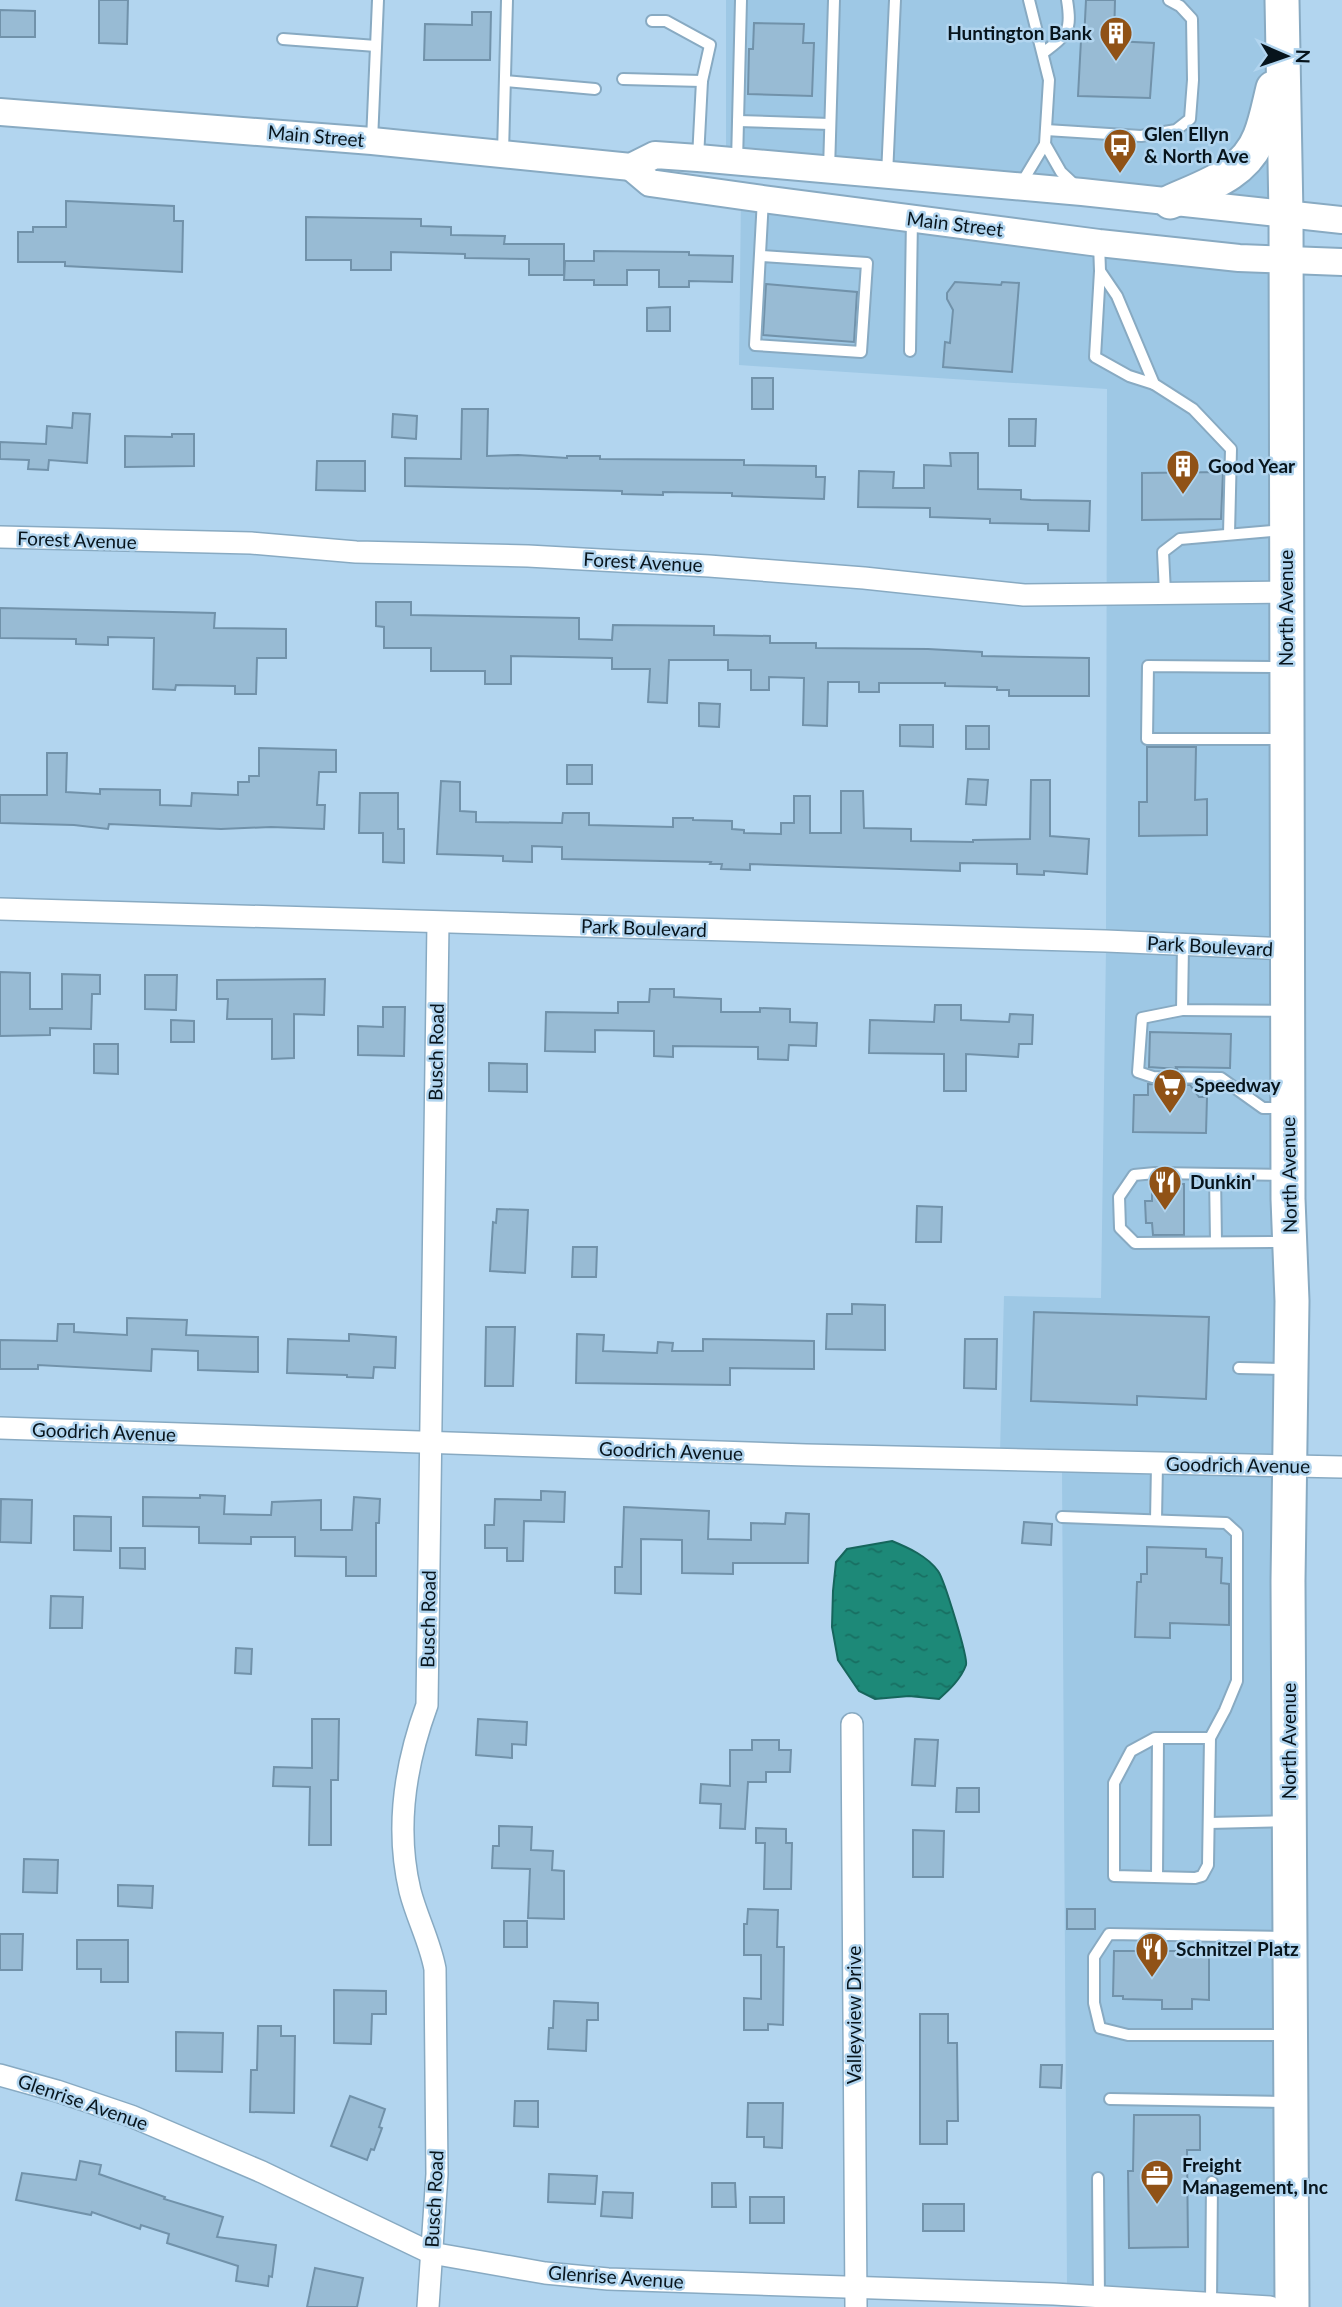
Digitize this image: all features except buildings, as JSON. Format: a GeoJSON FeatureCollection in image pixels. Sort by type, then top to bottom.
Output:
{"type":"FeatureCollection","features":[{"type":"Feature","properties":{"kind":"main road"},"geometry":{"type":"LineString","coordinates":[[1170,202],[1225,177],[1239,167],[1260,137],[1275,82],[1282,5]]}},
{"type":"Feature","properties":{"kind":"main road","name":"North Avenue"},"geometry":{"type":"LineString","coordinates":[[1282,5],[1286,215],[1292,2307]]}},
{"type":"Feature","properties":{"kind":"street","name":"Main Street"},"geometry":{"type":"LineString","coordinates":[[0,112],[372,141],[631,167],[655,155],[698,158],[1082,192],[1342,220]]}},
{"type":"Feature","properties":{"kind":"street","name":"Main Street"},"geometry":{"type":"LineString","coordinates":[[631,167],[650,183],[764,199],[1099,243],[1239,258],[1342,262]]}},
{"type":"Feature","properties":{"kind":"street","name":"Forest Avenue"},"geometry":{"type":"LineString","coordinates":[[0,537],[251,543],[356,552],[528,556],[709,566],[864,578],[1024,595],[1286,592]]}},
{"type":"Feature","properties":{"kind":"street","name":"Park Boulevard"},"geometry":{"type":"LineString","coordinates":[[0,909],[1287,950]]}},
{"type":"Feature","properties":{"kind":"street","name":"Busch Road"},"geometry":{"type":"LineString","coordinates":[[428,2307],[437,2174],[435,1969],[410,1892],[403,1831],[403,1804],[415,1736],[427,1705],[438,922]]}},
{"type":"Feature","properties":{"kind":"street","name":"Goodrich Avenue"},"geometry":{"type":"LineString","coordinates":[[0,1428],[431,1444],[1342,1467]]}},
{"type":"Feature","properties":{"kind":"street","name":"Valleyview Drive"},"geometry":{"type":"LineString","coordinates":[[852,1724],[856,2298]]}},
{"type":"Feature","properties":{"kind":"street","name":"Glenrise Avenue"},"geometry":{"type":"LineString","coordinates":[[0,2075],[131,2116],[262,2172],[432,2253],[545,2273],[856,2298],[1270,2307]]}},
{"type":"Feature","properties":{"kind":"lane"},"geometry":{"type":"LineString","coordinates":[[372,141],[378,0]]}},
{"type":"Feature","properties":{"kind":"lane"},"geometry":{"type":"LineString","coordinates":[[503,153],[507,0]]}},
{"type":"Feature","properties":{"kind":"lane"},"geometry":{"type":"LineString","coordinates":[[737,162],[741,0]]}},
{"type":"Feature","properties":{"kind":"lane"},"geometry":{"type":"LineString","coordinates":[[829,170],[834,0]]}},
{"type":"Feature","properties":{"kind":"lane"},"geometry":{"type":"LineString","coordinates":[[887,175],[895,0]]}},
{"type":"Feature","properties":{"kind":"lane"},"geometry":{"type":"LineString","coordinates":[[1019,186],[1045,144],[1049,80],[1029,0]]}},
{"type":"Feature","properties":{"kind":"lane"},"geometry":{"type":"LineString","coordinates":[[1043,52],[1065,37],[1071,22],[1067,0]]}},
{"type":"Feature","properties":{"kind":"lane"},"geometry":{"type":"LineString","coordinates":[[1046,130],[1141,136],[1176,130],[1190,119],[1193,80],[1192,19],[1180,6],[1169,0]]}},
{"type":"Feature","properties":{"kind":"lane"},"geometry":{"type":"LineString","coordinates":[[652,21],[666,21],[710,45],[702,81],[698,158]]}},
{"type":"Feature","properties":{"kind":"lane"},"geometry":{"type":"LineString","coordinates":[[283,39],[376,46]]}},
{"type":"Feature","properties":{"kind":"lane"},"geometry":{"type":"LineString","coordinates":[[624,79],[702,81]]}},
{"type":"Feature","properties":{"kind":"lane"},"geometry":{"type":"LineString","coordinates":[[506,81],[595,89]]}},
{"type":"Feature","properties":{"kind":"lane"},"geometry":{"type":"LineString","coordinates":[[738,121],[830,124]]}},
{"type":"Feature","properties":{"kind":"lane"},"geometry":{"type":"LineString","coordinates":[[1045,144],[1061,172],[1082,192]]}},
{"type":"Feature","properties":{"kind":"lane"},"geometry":{"type":"LineString","coordinates":[[761,256],[867,263],[862,352],[755,345],[764,199]]}},
{"type":"Feature","properties":{"kind":"lane"},"geometry":{"type":"LineString","coordinates":[[910,351],[912,218]]}},
{"type":"Feature","properties":{"kind":"lane"},"geometry":{"type":"LineString","coordinates":[[1099,243],[1096,356],[1129,376],[1154,384],[1193,408],[1231,449],[1229,534]]}},
{"type":"Feature","properties":{"kind":"lane"},"geometry":{"type":"LineString","coordinates":[[1100,271],[1118,296],[1154,384]]}},
{"type":"Feature","properties":{"kind":"lane"},"geometry":{"type":"LineString","coordinates":[[1165,593],[1163,552],[1180,539],[1286,530]]}},
{"type":"Feature","properties":{"kind":"lane"},"geometry":{"type":"LineString","coordinates":[[1286,667],[1148,666],[1147,739],[1286,739]]}},
{"type":"Feature","properties":{"kind":"lane"},"geometry":{"type":"LineString","coordinates":[[1182,1010],[1183,945]]}},
{"type":"Feature","properties":{"kind":"lane"},"geometry":{"type":"LineString","coordinates":[[1287,1011],[1182,1010],[1142,1018],[1138,1072],[1153,1077],[1221,1078],[1263,1108],[1288,1108]]}},
{"type":"Feature","properties":{"kind":"lane"},"geometry":{"type":"LineString","coordinates":[[1215,1174],[1216,1242]]}},
{"type":"Feature","properties":{"kind":"lane"},"geometry":{"type":"LineString","coordinates":[[1287,1175],[1134,1175],[1119,1197],[1120,1228],[1135,1243],[1289,1241]]}},
{"type":"Feature","properties":{"kind":"lane"},"geometry":{"type":"LineString","coordinates":[[1239,1368],[1291,1369]]}},
{"type":"Feature","properties":{"kind":"lane"},"geometry":{"type":"LineString","coordinates":[[1156,1520],[1157,1464]]}},
{"type":"Feature","properties":{"kind":"lane"},"geometry":{"type":"LineString","coordinates":[[1062,1517],[1226,1523],[1237,1534],[1237,1681],[1210,1738],[1208,1865],[1202,1876],[1195,1878],[1114,1876],[1114,1783],[1131,1751],[1158,1738],[1210,1738]]}},
{"type":"Feature","properties":{"kind":"lane"},"geometry":{"type":"LineString","coordinates":[[1157,1877],[1158,1738]]}},
{"type":"Feature","properties":{"kind":"lane"},"geometry":{"type":"LineString","coordinates":[[1209,1823],[1290,1821]]}},
{"type":"Feature","properties":{"kind":"lane"},"geometry":{"type":"LineString","coordinates":[[1291,1937],[1109,1934],[1094,1957],[1094,2003],[1100,2028],[1128,2035],[1292,2035]]}},
{"type":"Feature","properties":{"kind":"lane"},"geometry":{"type":"LineString","coordinates":[[1110,2099],[1292,2102]]}},
{"type":"Feature","properties":{"kind":"lane"},"geometry":{"type":"LineString","coordinates":[[1098,2178],[1100,2302]]}},
{"type":"Feature","properties":{"kind":"lane"},"geometry":{"type":"LineString","coordinates":[[1199,2304],[1212,2182]]}},
{"type":"Feature","properties":{"kind":"shaded area"},"geometry":{"type":"Polygon","coordinates":[[[726,0],[1272,0],[1274,205],[726,150],[726,0]]]}},
{"type":"Feature","properties":{"kind":"shaded area"},"geometry":{"type":"Polygon","coordinates":[[[741,196],[1274,265],[1280,938],[1106,932],[1107,389],[739,365],[741,196]]]}},
{"type":"Feature","properties":{"kind":"shaded area"},"geometry":{"type":"Polygon","coordinates":[[[1106,948],[1282,954],[1285,1459],[1000,1453],[1004,1296],[1101,1298],[1106,948]]]}},
{"type":"Feature","properties":{"kind":"shaded area"},"geometry":{"type":"Polygon","coordinates":[[[1062,1469],[1283,1473],[1284,2302],[1067,2288],[1062,1469]]]}},
{"type":"Feature","properties":{"kind":"water"},"geometry":{"type":"Polygon","coordinates":[[[892,1541],[923,1557],[934,1566],[955,1618],[966,1665],[958,1680],[939,1699],[909,1696],[875,1699],[859,1691],[838,1660],[832,1627],[836,1562],[847,1549],[892,1541]]]}},
{"type":"Feature","properties":{"kind":"place","name":"Huntington Bank"},"geometry":{"type":"Point","coordinates":[1116,63]}},
{"type":"Feature","properties":{"kind":"place","name":"Glen Ellyn & North Ave"},"geometry":{"type":"Point","coordinates":[1120,175]}},
{"type":"Feature","properties":{"kind":"place","name":"Good Year"},"geometry":{"type":"Point","coordinates":[1183,496]}},
{"type":"Feature","properties":{"kind":"place","name":"Speedway"},"geometry":{"type":"Point","coordinates":[1170,1115]}},
{"type":"Feature","properties":{"kind":"place","name":"Dunkin'"},"geometry":{"type":"Point","coordinates":[1165,1212]}},
{"type":"Feature","properties":{"kind":"place","name":"Schnitzel Platz"},"geometry":{"type":"Point","coordinates":[1152,1979]}},
{"type":"Feature","properties":{"kind":"place","name":"Freight Management, Inc"},"geometry":{"type":"Point","coordinates":[1157,2206]}}]}
